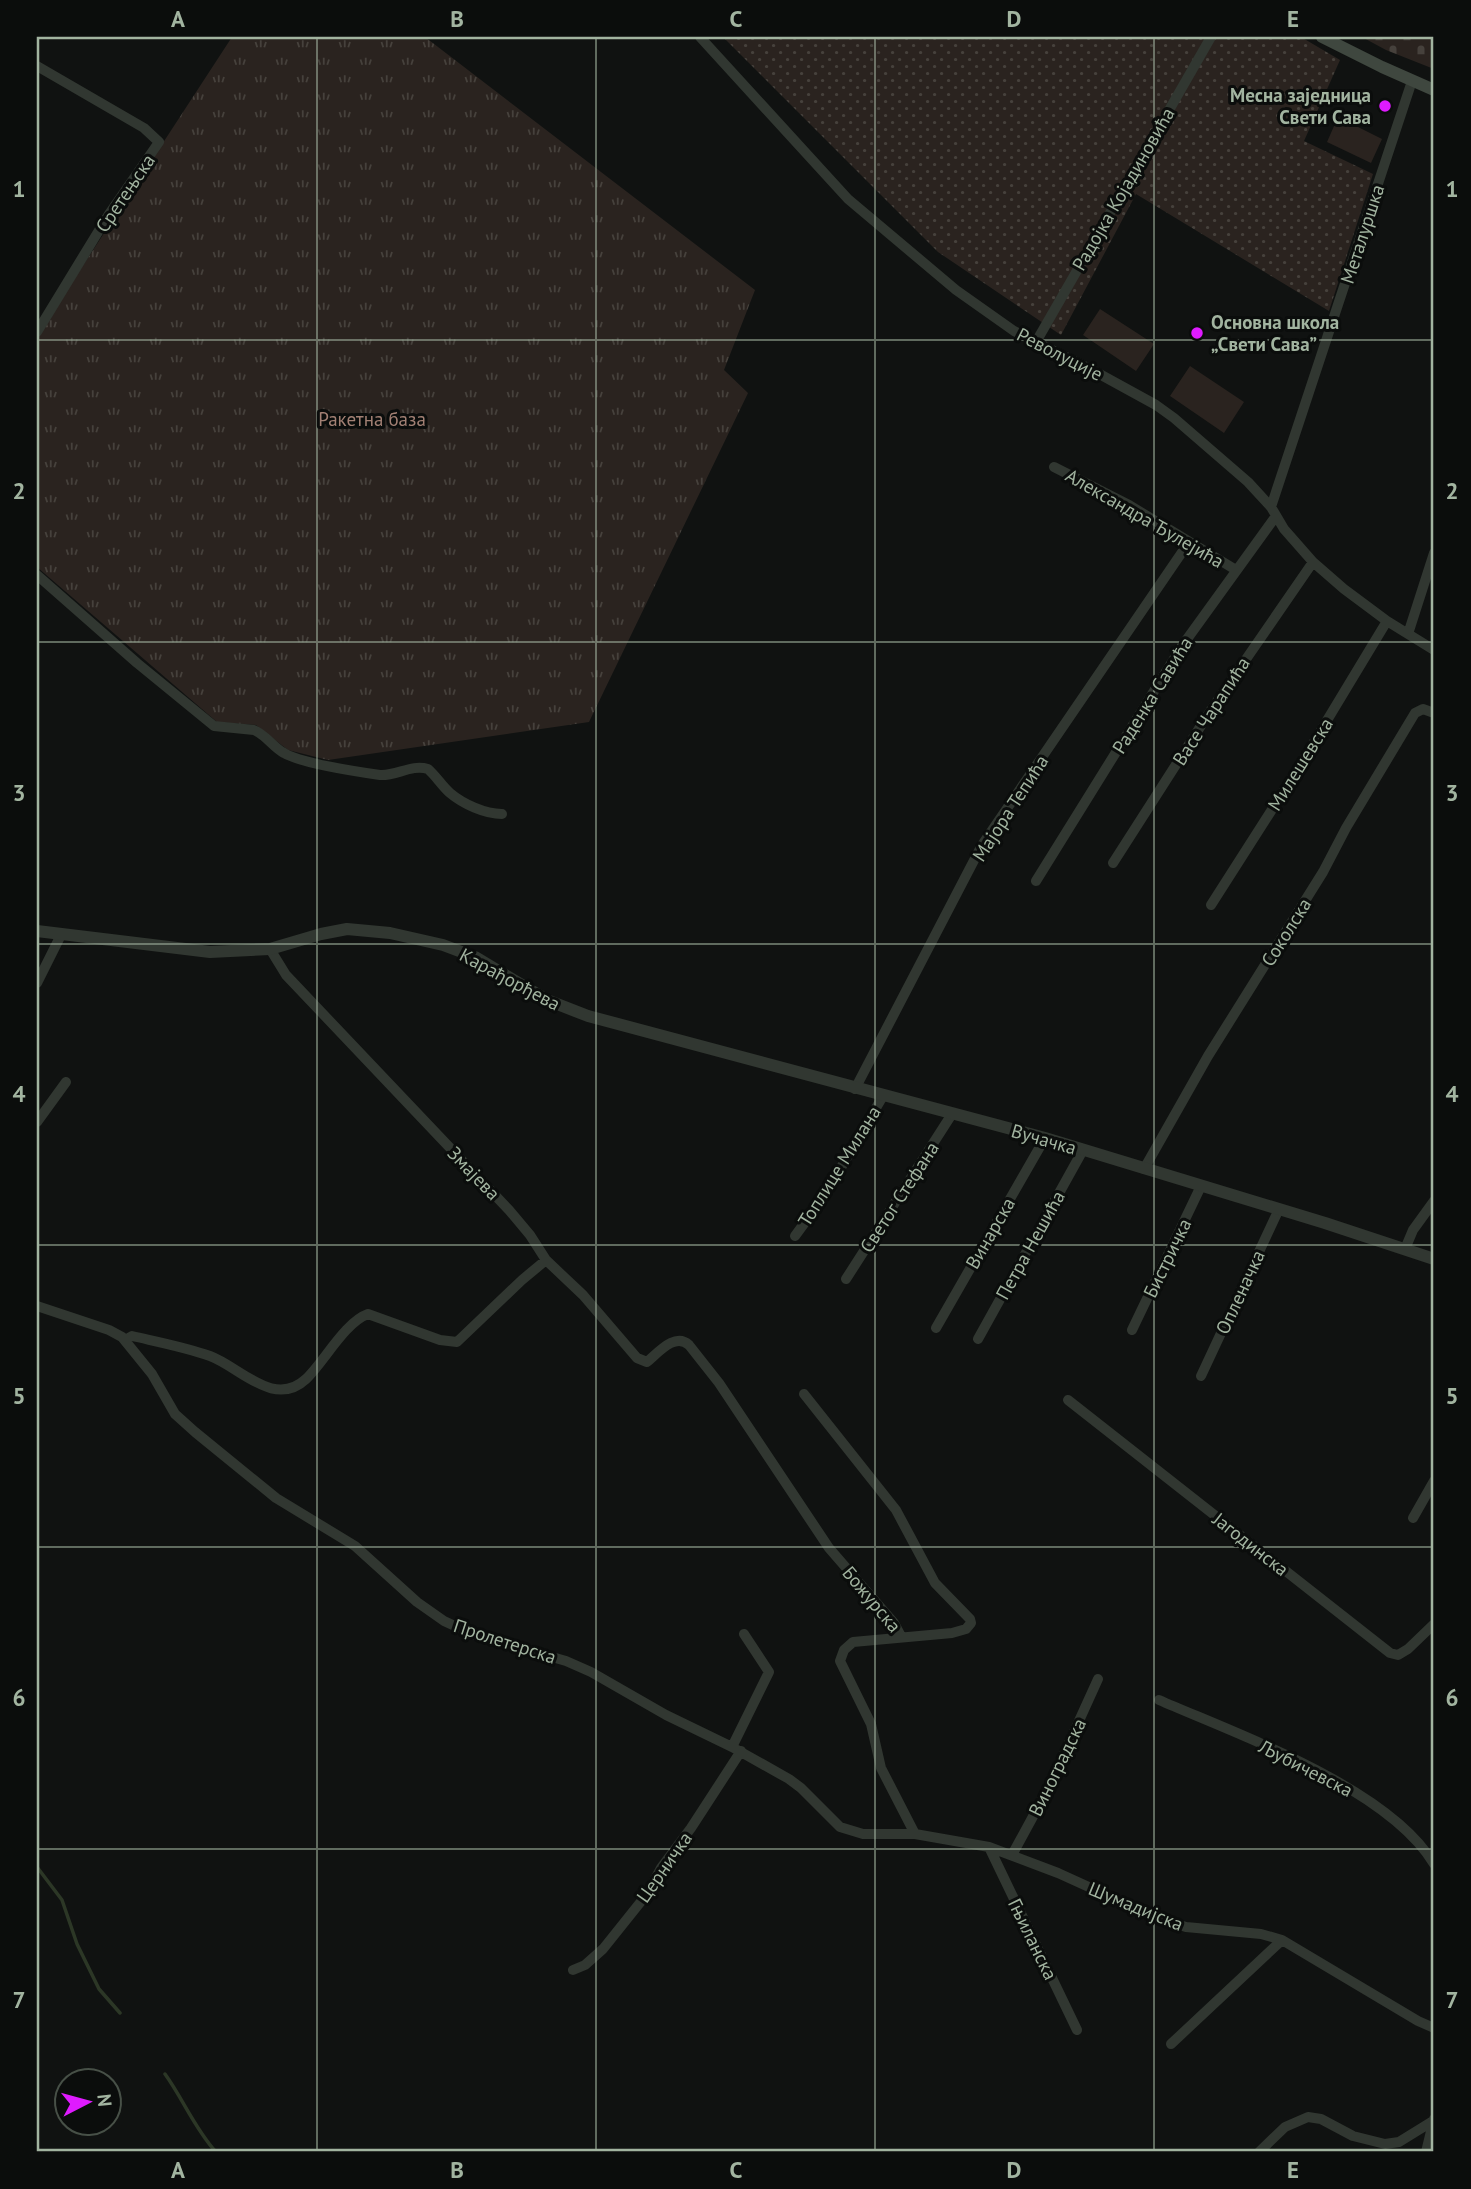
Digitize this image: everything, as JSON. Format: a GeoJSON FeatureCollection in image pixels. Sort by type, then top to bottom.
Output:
{"type":"FeatureCollection","features":[{"type":"Feature","properties":{"kind":"main road"},"geometry":{"type":"LineString","coordinates":[[1322,37],[1434,90]]}},
{"type":"Feature","properties":{"kind":"street","name":"Револуције"},"geometry":{"type":"LineString","coordinates":[[700,37],[848,199],[956,290],[995,320],[1156,405],[1214,451],[1273,511],[1284,529],[1313,562],[1387,621],[1434,650]]}},
{"type":"Feature","properties":{"kind":"street","name":"Радојка Којадиновића"},"geometry":{"type":"LineString","coordinates":[[1036,342],[1211,37]]}},
{"type":"Feature","properties":{"kind":"street","name":"Сретењска"},"geometry":{"type":"LineString","coordinates":[[37,66],[144,128],[159,142],[115,204],[37,332]]}},
{"type":"Feature","properties":{"kind":"street","name":"Металуршка"},"geometry":{"type":"LineString","coordinates":[[1273,511],[1412,81]]}},
{"type":"Feature","properties":{"kind":"street","name":"Александра Ђулејића"},"geometry":{"type":"LineString","coordinates":[[1054,467],[1129,505],[1236,570]]}},
{"type":"Feature","properties":{"kind":"street","name":"Раденка Савића"},"geometry":{"type":"LineString","coordinates":[[1036,881],[1182,646],[1236,570],[1273,511]]}},
{"type":"Feature","properties":{"kind":"street","name":"Мајора Тепића"},"geometry":{"type":"LineString","coordinates":[[855,1089],[982,845],[1189,542]]}},
{"type":"Feature","properties":{"kind":"street"},"geometry":{"type":"LineString","coordinates":[[1408,634],[1434,553]]}},
{"type":"Feature","properties":{"kind":"street","name":"Васе Чарапића"},"geometry":{"type":"LineString","coordinates":[[1113,863],[1211,710],[1313,562]]}},
{"type":"Feature","properties":{"kind":"street"},"geometry":{"type":"LineString","coordinates":[[37,575],[136,663],[214,726],[260,732],[281,752],[305,761],[381,775],[415,767],[428,768],[459,800],[489,813],[502,814]]}},
{"type":"Feature","properties":{"kind":"street","name":"Милешевска"},"geometry":{"type":"LineString","coordinates":[[1211,905],[1387,621]]}},
{"type":"Feature","properties":{"kind":"street","name":"Соколска"},"geometry":{"type":"LineString","coordinates":[[1144,1169],[1194,1079],[1323,872],[1346,828],[1415,713],[1423,709],[1434,713]]}},
{"type":"Feature","properties":{"kind":"street","name":"Карађорђева"},"geometry":{"type":"LineString","coordinates":[[37,931],[211,953],[270,949],[347,929],[416,938],[475,957],[567,1009],[650,1034]]}},
{"type":"Feature","properties":{"kind":"street"},"geometry":{"type":"LineString","coordinates":[[37,983],[61,934]]}},
{"type":"Feature","properties":{"kind":"street","name":"Змајева"},"geometry":{"type":"LineString","coordinates":[[270,949],[296,986],[509,1210],[547,1260],[566,1277],[642,1362],[647,1362],[673,1342],[684,1340]]}},
{"type":"Feature","properties":{"kind":"street","name":"Вучачка"},"geometry":{"type":"LineString","coordinates":[[650,1034],[1045,1138],[1434,1259]]}},
{"type":"Feature","properties":{"kind":"street"},"geometry":{"type":"LineString","coordinates":[[37,1122],[66,1082]]}},
{"type":"Feature","properties":{"kind":"street","name":"Топлице Милана"},"geometry":{"type":"LineString","coordinates":[[795,1236],[825,1195],[883,1096]]}},
{"type":"Feature","properties":{"kind":"street","name":"Светог Стефана"},"geometry":{"type":"LineString","coordinates":[[846,1279],[952,1114]]}},
{"type":"Feature","properties":{"kind":"street","name":"Винарска"},"geometry":{"type":"LineString","coordinates":[[936,1328],[1045,1138]]}},
{"type":"Feature","properties":{"kind":"street","name":"Петра Нешића"},"geometry":{"type":"LineString","coordinates":[[978,1339],[1083,1150]]}},
{"type":"Feature","properties":{"kind":"street","name":"Бистричка"},"geometry":{"type":"LineString","coordinates":[[1132,1330],[1201,1185]]}},
{"type":"Feature","properties":{"kind":"street"},"geometry":{"type":"LineString","coordinates":[[1405,1249],[1413,1230],[1434,1201]]}},
{"type":"Feature","properties":{"kind":"street","name":"Опленачка"},"geometry":{"type":"LineString","coordinates":[[1201,1376],[1279,1209]]}},
{"type":"Feature","properties":{"kind":"street"},"geometry":{"type":"LineString","coordinates":[[125,1340],[132,1336],[213,1357],[257,1382],[273,1389],[287,1391],[305,1380],[364,1315],[368,1314],[440,1340],[457,1342],[547,1260]]}},
{"type":"Feature","properties":{"kind":"street","name":"Пролетерска"},"geometry":{"type":"LineString","coordinates":[[37,1306],[108,1330],[125,1340],[152,1374],[175,1413],[195,1432],[276,1498],[355,1546],[417,1602],[444,1621],[472,1634],[566,1661],[600,1676],[666,1715],[736,1749],[801,1788],[829,1818],[847,1830],[879,1835],[915,1834],[989,1847]]}},
{"type":"Feature","properties":{"kind":"street","name":"Божурска"},"geometry":{"type":"LineString","coordinates":[[684,1340],[719,1383],[829,1548],[894,1623],[901,1636],[952,1633],[966,1629],[971,1623],[970,1619],[935,1583],[896,1510],[804,1394]]}},
{"type":"Feature","properties":{"kind":"street","name":"Јагодинска"},"geometry":{"type":"LineString","coordinates":[[1068,1400],[1390,1653],[1398,1654],[1408,1649],[1434,1624]]}},
{"type":"Feature","properties":{"kind":"street"},"geometry":{"type":"LineString","coordinates":[[1413,1518],[1434,1481]]}},
{"type":"Feature","properties":{"kind":"street","name":"Церничка"},"geometry":{"type":"LineString","coordinates":[[573,1970],[585,1965],[603,1949],[647,1894],[661,1868],[691,1828],[736,1749],[769,1672],[744,1634]]}},
{"type":"Feature","properties":{"kind":"street"},"geometry":{"type":"LineString","coordinates":[[901,1636],[853,1642],[844,1650],[840,1661],[871,1724],[881,1768],[915,1834]]}},
{"type":"Feature","properties":{"kind":"street","name":"Виноградска"},"geometry":{"type":"LineString","coordinates":[[1012,1855],[1049,1787],[1098,1679]]}},
{"type":"Feature","properties":{"kind":"street","name":"Љубичевска"},"geometry":{"type":"LineString","coordinates":[[1159,1700],[1333,1779],[1410,1832],[1434,1864]]}},
{"type":"Feature","properties":{"kind":"street","name":"Шумадијска"},"geometry":{"type":"LineString","coordinates":[[989,1847],[1157,1918],[1186,1927],[1261,1934],[1282,1940],[1434,2028]]}},
{"type":"Feature","properties":{"kind":"street","name":"Гњиланска"},"geometry":{"type":"LineString","coordinates":[[989,1847],[1077,2030]]}},
{"type":"Feature","properties":{"kind":"street"},"geometry":{"type":"LineString","coordinates":[[1171,2044],[1282,1940]]}},
{"type":"Feature","properties":{"kind":"street"},"geometry":{"type":"LineString","coordinates":[[1259,2152],[1285,2127],[1304,2117],[1317,2117],[1353,2136],[1385,2144],[1399,2142],[1434,2120]]}},
{"type":"Feature","properties":{"kind":"street"},"geometry":{"type":"LineString","coordinates":[[1426,2152],[1434,2120]]}},
{"type":"Feature","properties":{"kind":"green space","name":"Ракетна база"},"geometry":{"type":"Polygon","coordinates":[[[232,37],[425,37],[755,290],[724,370],[748,393],[589,722],[328,760],[288,750],[256,725],[217,722],[37,567],[37,336],[232,37]]]}},
{"type":"Feature","properties":{"kind":"green space"},"geometry":{"type":"Polygon","coordinates":[[[723,37],[1301,37],[1340,60],[1304,141],[1373,174],[1329,311],[1136,194],[1061,335],[938,252],[723,37]]]}},
{"type":"Feature","properties":{"kind":"green space"},"geometry":{"type":"Polygon","coordinates":[[[1362,37],[1434,37],[1434,69],[1386,50],[1362,37]]]}},
{"type":"Feature","properties":{"kind":"green space"},"geometry":{"type":"Polygon","coordinates":[[[1338,117],[1382,139],[1371,163],[1327,142],[1338,117]]]}},
{"type":"Feature","properties":{"kind":"green space"},"geometry":{"type":"Polygon","coordinates":[[[1100,309],[1154,344],[1136,371],[1083,335],[1100,309]]]}},
{"type":"Feature","properties":{"kind":"green space"},"geometry":{"type":"Polygon","coordinates":[[[1190,366],[1244,402],[1224,433],[1170,396],[1190,366]]]}},
{"type":"Feature","properties":{"kind":"waterway"},"geometry":{"type":"LineString","coordinates":[[37,1867],[62,1900],[77,1944],[99,1989],[120,2013]]}},
{"type":"Feature","properties":{"kind":"waterway"},"geometry":{"type":"LineString","coordinates":[[165,2074],[216,2152]]}},
{"type":"Feature","properties":{"kind":"place","name":"Месна заједница Свети Сава"},"geometry":{"type":"Point","coordinates":[1385,106]}},
{"type":"Feature","properties":{"kind":"place","name":"Основна школа „Свети Сава”"},"geometry":{"type":"Point","coordinates":[1197,333]}}]}
